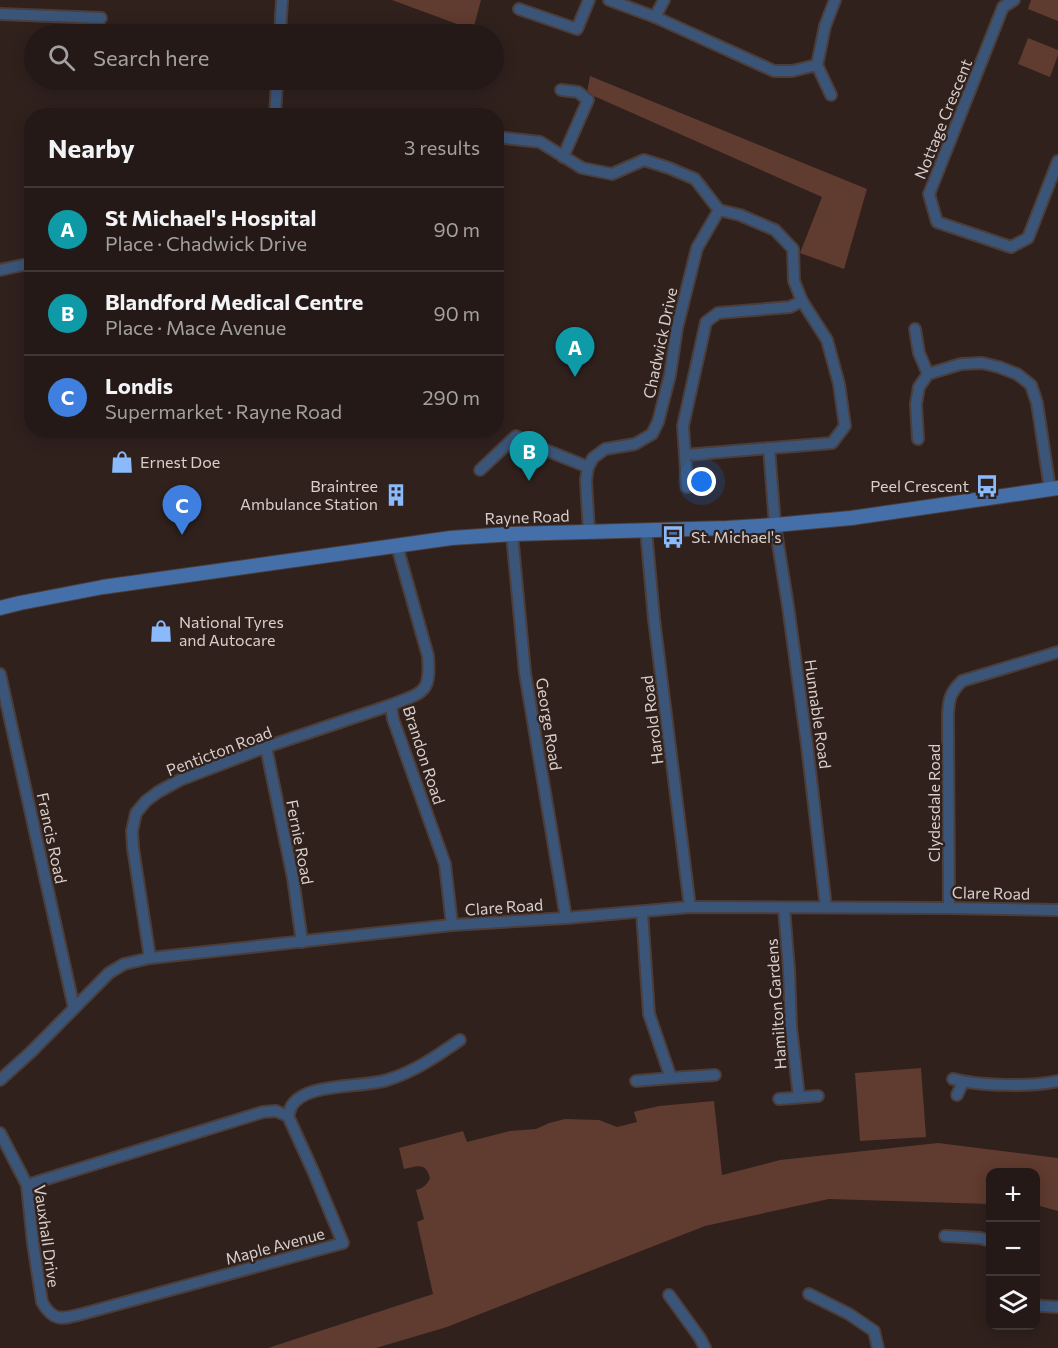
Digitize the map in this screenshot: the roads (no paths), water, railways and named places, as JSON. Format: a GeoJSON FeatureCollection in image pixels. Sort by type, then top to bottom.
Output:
{"type":"FeatureCollection","features":[{"type":"Feature","properties":{"kind":"main road","name":"Rayne Road"},"geometry":{"type":"LineString","coordinates":[[0,608],[103,587],[451,538],[775,525],[851,518],[1054,489]]}},
{"type":"Feature","properties":{"kind":"street"},"geometry":{"type":"LineString","coordinates":[[281,24],[282,0]]}},
{"type":"Feature","properties":{"kind":"street"},"geometry":{"type":"LineString","coordinates":[[519,9],[577,29],[589,0]]}},
{"type":"Feature","properties":{"kind":"street"},"geometry":{"type":"LineString","coordinates":[[609,0],[656,17],[774,71],[792,71],[817,65]]}},
{"type":"Feature","properties":{"kind":"street"},"geometry":{"type":"LineString","coordinates":[[656,17],[664,0]]}},
{"type":"Feature","properties":{"kind":"street"},"geometry":{"type":"LineString","coordinates":[[831,95],[817,65],[825,26],[835,0]]}},
{"type":"Feature","properties":{"kind":"street","name":"Nottage Crescent"},"geometry":{"type":"LineString","coordinates":[[1014,0],[1003,7],[929,194],[937,222],[1011,247],[1028,238],[1058,161]]}},
{"type":"Feature","properties":{"kind":"street"},"geometry":{"type":"LineString","coordinates":[[0,14],[101,18]]}},
{"type":"Feature","properties":{"kind":"street"},"geometry":{"type":"LineString","coordinates":[[275,108],[276,90]]}},
{"type":"Feature","properties":{"kind":"street"},"geometry":{"type":"LineString","coordinates":[[561,90],[578,92],[588,100],[563,157]]}},
{"type":"Feature","properties":{"kind":"street"},"geometry":{"type":"LineString","coordinates":[[504,138],[540,142],[582,168],[612,174],[644,160],[669,168],[695,179],[719,210],[740,215],[776,230],[793,249],[794,281],[802,301],[826,340],[839,384],[845,426],[832,443],[685,455]]}},
{"type":"Feature","properties":{"kind":"street","name":"Chadwick Drive"},"geometry":{"type":"LineString","coordinates":[[588,467],[593,458],[605,449],[635,444],[652,434],[658,422],[670,375],[677,328],[697,248],[719,210]]}},
{"type":"Feature","properties":{"kind":"street"},"geometry":{"type":"LineString","coordinates":[[0,270],[24,265]]}},
{"type":"Feature","properties":{"kind":"street"},"geometry":{"type":"LineString","coordinates":[[687,487],[683,426],[706,322],[718,313],[790,307],[802,301]]}},
{"type":"Feature","properties":{"kind":"street"},"geometry":{"type":"LineString","coordinates":[[915,329],[919,353],[928,374]]}},
{"type":"Feature","properties":{"kind":"street"},"geometry":{"type":"LineString","coordinates":[[918,440],[916,404],[919,387],[928,374],[961,364],[981,363],[999,367],[1017,374],[1031,385],[1037,402],[1054,489]]}},
{"type":"Feature","properties":{"kind":"street"},"geometry":{"type":"LineString","coordinates":[[480,470],[516,436],[588,467],[586,480],[589,532]]}},
{"type":"Feature","properties":{"kind":"street","name":"Hunnable Road"},"geometry":{"type":"LineString","coordinates":[[769,448],[775,525],[806,733],[826,907]]}},
{"type":"Feature","properties":{"kind":"street","name":"Harold Road"},"geometry":{"type":"LineString","coordinates":[[646,530],[654,619],[690,907]]}},
{"type":"Feature","properties":{"kind":"street","name":"George Road"},"geometry":{"type":"LineString","coordinates":[[512,534],[525,673],[566,918]]}},
{"type":"Feature","properties":{"kind":"street","name":"Brandon Road"},"geometry":{"type":"LineString","coordinates":[[397,546],[428,656],[430,674],[428,684],[422,691],[391,705],[393,719],[445,864],[452,925]]}},
{"type":"Feature","properties":{"kind":"street","name":"Clydesdale Road"},"geometry":{"type":"LineString","coordinates":[[949,908],[949,698],[962,681],[1058,652]]}},
{"type":"Feature","properties":{"kind":"street","name":"Francis Road"},"geometry":{"type":"LineString","coordinates":[[0,674],[74,1008]]}},
{"type":"Feature","properties":{"kind":"street","name":"Penticton Road"},"geometry":{"type":"LineString","coordinates":[[150,958],[132,831],[136,813],[146,801],[180,780],[266,747],[391,705]]}},
{"type":"Feature","properties":{"kind":"street","name":"Fernie Road"},"geometry":{"type":"LineString","coordinates":[[266,747],[293,878],[302,942]]}},
{"type":"Feature","properties":{"kind":"street","name":"Clare Road"},"geometry":{"type":"LineString","coordinates":[[0,1080],[109,973],[124,964],[150,958],[452,925],[690,907],[1058,910]]}},
{"type":"Feature","properties":{"kind":"street","name":"Hamilton Gardens"},"geometry":{"type":"LineString","coordinates":[[784,908],[791,1028],[799,1097]]}},
{"type":"Feature","properties":{"kind":"street"},"geometry":{"type":"LineString","coordinates":[[642,912],[649,1014],[671,1078]]}},
{"type":"Feature","properties":{"kind":"street"},"geometry":{"type":"LineString","coordinates":[[27,1185],[263,1112],[276,1111],[288,1116],[291,1106],[296,1101],[313,1091],[385,1081],[434,1058],[460,1040]]}},
{"type":"Feature","properties":{"kind":"street"},"geometry":{"type":"LineString","coordinates":[[636,1081],[715,1075]]}},
{"type":"Feature","properties":{"kind":"street"},"geometry":{"type":"LineString","coordinates":[[957,1095],[958,1081],[1021,1084],[1058,1081]]}},
{"type":"Feature","properties":{"kind":"street"},"geometry":{"type":"LineString","coordinates":[[779,1099],[818,1096]]}},
{"type":"Feature","properties":{"kind":"street","name":"Maple Avenue"},"geometry":{"type":"LineString","coordinates":[[82,1314],[343,1244],[288,1116]]}},
{"type":"Feature","properties":{"kind":"street","name":"Vauxhall Drive"},"geometry":{"type":"LineString","coordinates":[[0,1133],[27,1185],[42,1302],[56,1318],[82,1314]]}},
{"type":"Feature","properties":{"kind":"street"},"geometry":{"type":"LineString","coordinates":[[945,1236],[986,1240]]}},
{"type":"Feature","properties":{"kind":"street"},"geometry":{"type":"LineString","coordinates":[[809,1294],[849,1314],[874,1331],[878,1348]]}},
{"type":"Feature","properties":{"kind":"street"},"geometry":{"type":"LineString","coordinates":[[669,1295],[705,1348]]}},
{"type":"Feature","properties":{"kind":"street"},"geometry":{"type":"LineString","coordinates":[[1040,1306],[1058,1307]]}},
{"type":"Feature","properties":{"kind":"place","name":"St Michael's Hospital"},"geometry":{"type":"Point","coordinates":[575,377]}},
{"type":"Feature","properties":{"kind":"place","name":"Ernest Doe"},"geometry":{"type":"Point","coordinates":[122,462]}},
{"type":"Feature","properties":{"kind":"place","name":"Blandford Medical Centre"},"geometry":{"type":"Point","coordinates":[529,481]}},
{"type":"Feature","properties":{"kind":"place","name":"Peel Crescent"},"geometry":{"type":"Point","coordinates":[987,486]}},
{"type":"Feature","properties":{"kind":"place","name":"Braintree Ambulance Station"},"geometry":{"type":"Point","coordinates":[396,495]}},
{"type":"Feature","properties":{"kind":"place","name":"Londis"},"geometry":{"type":"Point","coordinates":[182,535]}},
{"type":"Feature","properties":{"kind":"place","name":"St. Michael's"},"geometry":{"type":"Point","coordinates":[673,537]}},
{"type":"Feature","properties":{"kind":"place","name":"National Tyres and Autocare"},"geometry":{"type":"Point","coordinates":[161,631]}}]}
